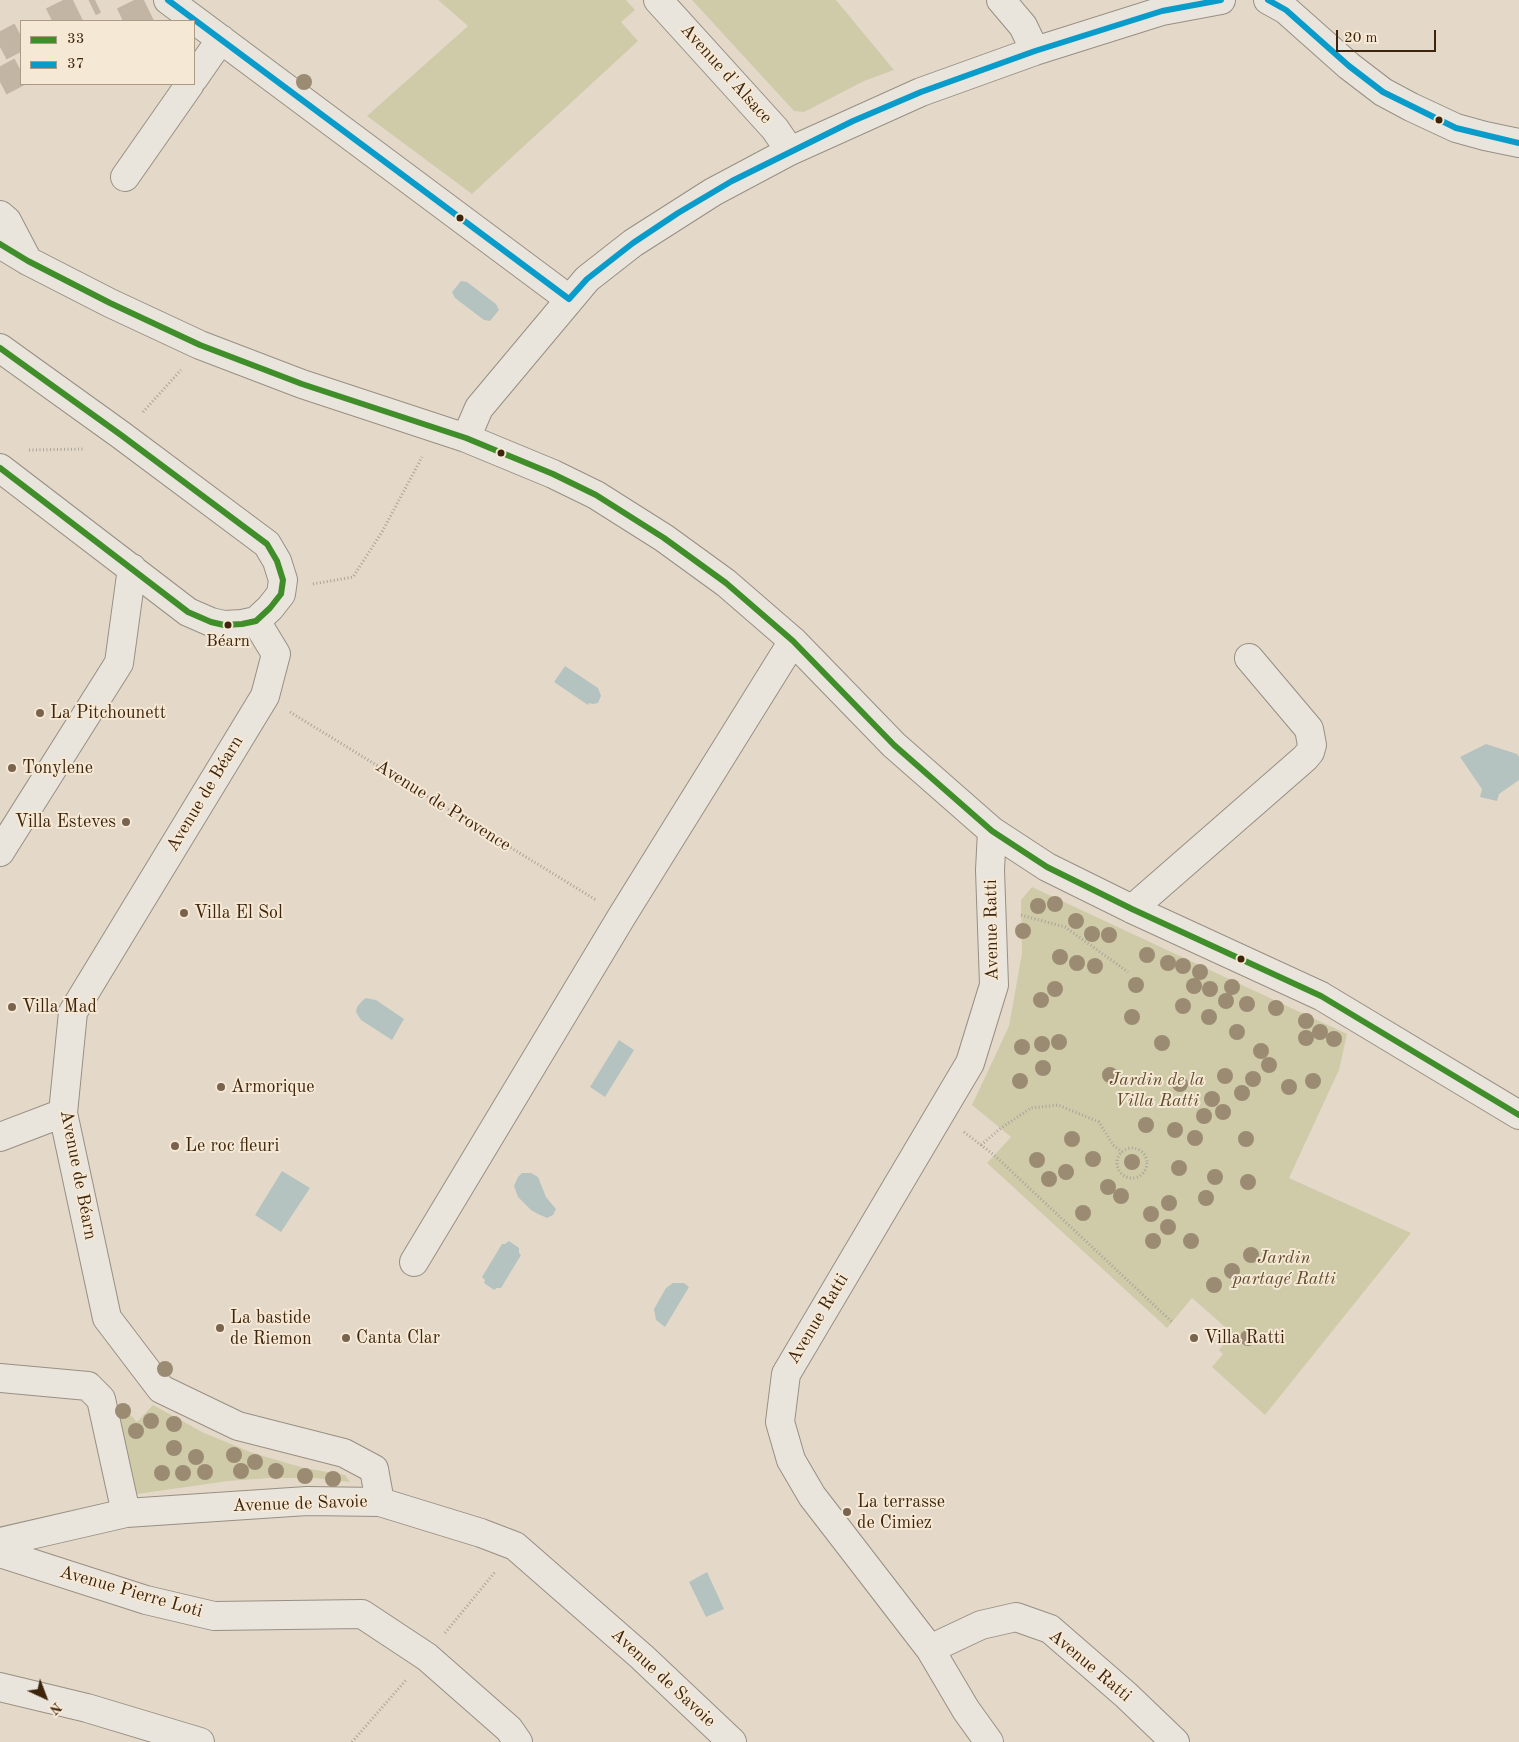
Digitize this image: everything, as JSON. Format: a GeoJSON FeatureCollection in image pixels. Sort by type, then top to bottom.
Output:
{"type":"FeatureCollection","features":[{"type":"Feature","properties":{"kind":"street"},"geometry":{"type":"LineString","coordinates":[[168,0],[569,299]]}},
{"type":"Feature","properties":{"kind":"street","name":"Avenue d'Alsace"},"geometry":{"type":"LineString","coordinates":[[658,0],[775,128],[790,151]]}},
{"type":"Feature","properties":{"kind":"street"},"geometry":{"type":"LineString","coordinates":[[1002,0],[1023,26],[1035,51]]}},
{"type":"Feature","properties":{"kind":"street"},"geometry":{"type":"LineString","coordinates":[[466,438],[479,408],[569,299],[588,279],[634,243],[732,181],[790,151],[921,92],[1160,5],[1221,0]]}},
{"type":"Feature","properties":{"kind":"street"},"geometry":{"type":"LineString","coordinates":[[1268,0],[1286,10],[1349,66],[1383,92],[1410,107],[1456,128],[1519,143]]}},
{"type":"Feature","properties":{"kind":"street"},"geometry":{"type":"LineString","coordinates":[[195,77],[221,39]]}},
{"type":"Feature","properties":{"kind":"street"},"geometry":{"type":"LineString","coordinates":[[125,176],[189,85]]}},
{"type":"Feature","properties":{"kind":"street"},"geometry":{"type":"LineString","coordinates":[[0,215],[7,222],[28,261]]}},
{"type":"Feature","properties":{"kind":"street"},"geometry":{"type":"LineString","coordinates":[[0,244],[28,261],[110,303],[200,345],[302,384],[466,438],[552,474],[596,495],[636,519],[692,557],[726,584],[793,641],[894,745],[992,831],[1048,867],[1132,909],[1321,996],[1519,1114]]}},
{"type":"Feature","properties":{"kind":"street"},"geometry":{"type":"LineString","coordinates":[[0,348],[267,544],[278,561],[283,580],[281,594],[256,621],[242,624],[224,625],[211,622],[188,612],[0,468]]}},
{"type":"Feature","properties":{"kind":"street"},"geometry":{"type":"LineString","coordinates":[[0,852],[119,663],[132,568]]}},
{"type":"Feature","properties":{"kind":"street","name":"Avenue de Béarn"},"geometry":{"type":"LineString","coordinates":[[256,621],[276,654],[264,696],[73,1012],[63,1113],[107,1318],[161,1389],[238,1426],[344,1453],[374,1469],[380,1502]]}},
{"type":"Feature","properties":{"kind":"street"},"geometry":{"type":"LineString","coordinates":[[414,1262],[622,916],[793,641]]}},
{"type":"Feature","properties":{"kind":"street"},"geometry":{"type":"LineString","coordinates":[[1132,909],[1310,752],[1312,744],[1309,729],[1249,658]]}},
{"type":"Feature","properties":{"kind":"street","name":"Avenue Ratti"},"geometry":{"type":"LineString","coordinates":[[992,831],[990,870],[994,985],[970,1063],[786,1374],[780,1422],[791,1460],[812,1496],[930,1650],[981,1625],[1016,1616],[1050,1629],[1126,1695],[1175,1742]]}},
{"type":"Feature","properties":{"kind":"street"},"geometry":{"type":"LineString","coordinates":[[0,1137],[63,1113]]}},
{"type":"Feature","properties":{"kind":"street"},"geometry":{"type":"LineString","coordinates":[[0,1378],[88,1386],[101,1399],[126,1512]]}},
{"type":"Feature","properties":{"kind":"street","name":"Avenue de Savoie"},"geometry":{"type":"LineString","coordinates":[[0,1542],[126,1512],[306,1501],[380,1502],[481,1532],[515,1546],[642,1657],[732,1742]]}},
{"type":"Feature","properties":{"kind":"street","name":"Avenue Pierre Loti"},"geometry":{"type":"LineString","coordinates":[[0,1553],[146,1600],[214,1616],[362,1614],[427,1657],[509,1729],[518,1742]]}},
{"type":"Feature","properties":{"kind":"street"},"geometry":{"type":"LineString","coordinates":[[930,1650],[966,1710],[989,1742]]}},
{"type":"Feature","properties":{"kind":"street"},"geometry":{"type":"LineString","coordinates":[[0,1687],[87,1708],[200,1742]]}},
{"type":"Feature","properties":{"kind":"path"},"geometry":{"type":"LineString","coordinates":[[137,419],[186,363]]}},
{"type":"Feature","properties":{"kind":"path"},"geometry":{"type":"LineString","coordinates":[[283,580],[316,584],[353,577],[382,532],[437,429]]}},
{"type":"Feature","properties":{"kind":"path"},"geometry":{"type":"LineString","coordinates":[[28,450],[87,449]]}},
{"type":"Feature","properties":{"kind":"path","name":"Avenue de Provence"},"geometry":{"type":"LineString","coordinates":[[264,696],[622,916]]}},
{"type":"Feature","properties":{"kind":"path"},"geometry":{"type":"LineString","coordinates":[[992,907],[1065,927],[1128,972]]}},
{"type":"Feature","properties":{"kind":"path"},"geometry":{"type":"LineString","coordinates":[[981,1145],[1000,1128],[1031,1108],[1058,1105],[1099,1122],[1114,1145],[1122,1152]]}},
{"type":"Feature","properties":{"kind":"path"},"geometry":{"type":"LineString","coordinates":[[1131,1148],[1140,1151],[1146,1158],[1147,1168],[1137,1178],[1123,1175],[1120,1171],[1118,1161],[1122,1152],[1131,1148]]}},
{"type":"Feature","properties":{"kind":"path"},"geometry":{"type":"LineString","coordinates":[[994,1155],[1172,1322]]}},
{"type":"Feature","properties":{"kind":"path"},"geometry":{"type":"LineString","coordinates":[[352,1742],[427,1657],[515,1546]]}},
{"type":"Feature","properties":{"kind":"green space"},"geometry":{"type":"Polygon","coordinates":[[[438,0],[626,0],[635,10],[621,22],[638,41],[472,194],[367,116],[468,26],[438,0]]]}},
{"type":"Feature","properties":{"kind":"green space"},"geometry":{"type":"Polygon","coordinates":[[[692,0],[836,0],[894,70],[864,81],[804,112],[794,111],[692,0]]]}},
{"type":"Feature","properties":{"kind":"green space","name":"Jardin de la Villa Ratti"},"geometry":{"type":"Polygon","coordinates":[[[1032,887],[1347,1034],[1339,1070],[1289,1178],[1411,1233],[1265,1415],[1212,1367],[1223,1354],[1219,1350],[1232,1333],[1192,1298],[1167,1328],[987,1163],[1011,1137],[972,1105],[1009,1026],[1022,953],[1021,900],[1032,887]]]}},
{"type":"Feature","properties":{"kind":"green space"},"geometry":{"type":"Polygon","coordinates":[[[111,1403],[126,1410],[137,1422],[153,1405],[204,1433],[253,1453],[304,1468],[345,1475],[350,1482],[315,1478],[270,1478],[228,1481],[137,1494],[131,1491],[111,1403]]]}},
{"type":"Feature","properties":{"kind":"shaded area"},"geometry":{"type":"Polygon","coordinates":[[[461,281],[467,282],[496,304],[499,310],[490,321],[484,320],[455,298],[452,292],[461,281]]]}},
{"type":"Feature","properties":{"kind":"shaded area"},"geometry":{"type":"Polygon","coordinates":[[[565,666],[598,688],[601,696],[598,703],[589,703],[588,705],[554,682],[565,666]]]}},
{"type":"Feature","properties":{"kind":"shaded area"},"geometry":{"type":"Polygon","coordinates":[[[1486,744],[1517,754],[1519,757],[1519,780],[1499,794],[1497,801],[1480,797],[1482,789],[1460,757],[1486,744]]]}},
{"type":"Feature","properties":{"kind":"shaded area"},"geometry":{"type":"Polygon","coordinates":[[[366,998],[376,1000],[404,1019],[392,1040],[359,1017],[356,1012],[357,1007],[366,998]]]}},
{"type":"Feature","properties":{"kind":"shaded area"},"geometry":{"type":"Polygon","coordinates":[[[619,1040],[634,1050],[605,1097],[590,1087],[619,1040]]]}},
{"type":"Feature","properties":{"kind":"shaded area"},"geometry":{"type":"Polygon","coordinates":[[[282,1171],[310,1188],[281,1232],[255,1215],[282,1171]]]}},
{"type":"Feature","properties":{"kind":"shaded area"},"geometry":{"type":"Polygon","coordinates":[[[522,1173],[531,1173],[538,1177],[546,1197],[556,1209],[553,1215],[547,1218],[538,1214],[518,1197],[514,1186],[522,1173]]]}},
{"type":"Feature","properties":{"kind":"shaded area"},"geometry":{"type":"Polygon","coordinates":[[[509,1241],[519,1248],[521,1255],[501,1288],[494,1290],[484,1283],[485,1280],[482,1277],[502,1244],[509,1241]]]}},
{"type":"Feature","properties":{"kind":"shaded area"},"geometry":{"type":"Polygon","coordinates":[[[673,1283],[684,1283],[689,1287],[665,1327],[656,1320],[654,1309],[666,1288],[673,1283]]]}},
{"type":"Feature","properties":{"kind":"shaded area"},"geometry":{"type":"Polygon","coordinates":[[[707,1572],[724,1609],[706,1617],[689,1582],[707,1572]]]}},
{"type":"Feature","properties":{"kind":"tunnel"},"geometry":{"type":"LineString","coordinates":[[54,20],[95,0]]}},
{"type":"Feature","properties":{"kind":"tunnel"},"geometry":{"type":"LineString","coordinates":[[125,20],[166,0]]}},
{"type":"Feature","properties":{"kind":"tunnel"},"geometry":{"type":"LineString","coordinates":[[0,47],[20,37]]}},
{"type":"Feature","properties":{"kind":"tunnel"},"geometry":{"type":"LineString","coordinates":[[0,82],[20,72]]}},
{"type":"Feature","properties":{"kind":"transit line","name":"37"},"geometry":{"type":"LineString","coordinates":[[168,0],[195,20]]}},
{"type":"Feature","properties":{"kind":"transit line","name":"37"},"geometry":{"type":"LineString","coordinates":[[195,20],[569,299],[587,279],[633,243],[678,213],[732,181],[853,121],[921,92],[1035,51],[1162,11],[1221,0]]}},
{"type":"Feature","properties":{"kind":"transit line","name":"37"},"geometry":{"type":"LineString","coordinates":[[1268,0],[1286,10],[1349,66],[1383,92],[1456,128],[1519,143]]}},
{"type":"Feature","properties":{"kind":"transit line","name":"33"},"geometry":{"type":"LineString","coordinates":[[0,244],[28,261],[110,303],[200,345],[302,384],[466,438],[553,474],[596,495],[664,538],[726,583],[793,641],[894,745],[992,831],[1047,867],[1132,909],[1321,996],[1519,1115]]}},
{"type":"Feature","properties":{"kind":"transit line","name":"33"},"geometry":{"type":"LineString","coordinates":[[0,348],[267,544],[277,561],[283,580],[281,594],[256,621],[242,624],[224,625],[211,622],[188,612],[0,468]]}},
{"type":"Feature","properties":{"kind":"place","name":"Béarn"},"geometry":{"type":"Point","coordinates":[228,625]}},
{"type":"Feature","properties":{"kind":"place","name":"La Pitchounett"},"geometry":{"type":"Point","coordinates":[40,713]}},
{"type":"Feature","properties":{"kind":"place","name":"Tonylene"},"geometry":{"type":"Point","coordinates":[12,768]}},
{"type":"Feature","properties":{"kind":"place","name":"Villa Esteves"},"geometry":{"type":"Point","coordinates":[126,822]}},
{"type":"Feature","properties":{"kind":"place","name":"Villa El Sol"},"geometry":{"type":"Point","coordinates":[184,913]}},
{"type":"Feature","properties":{"kind":"place","name":"Villa Mad"},"geometry":{"type":"Point","coordinates":[12,1007]}},
{"type":"Feature","properties":{"kind":"place","name":"Armorique"},"geometry":{"type":"Point","coordinates":[221,1087]}},
{"type":"Feature","properties":{"kind":"place","name":"Le roc fleuri"},"geometry":{"type":"Point","coordinates":[175,1146]}},
{"type":"Feature","properties":{"kind":"place","name":"La bastide de Riemon"},"geometry":{"type":"Point","coordinates":[220,1328]}},
{"type":"Feature","properties":{"kind":"place","name":"Canta Clar"},"geometry":{"type":"Point","coordinates":[346,1338]}},
{"type":"Feature","properties":{"kind":"place","name":"Villa Ratti"},"geometry":{"type":"Point","coordinates":[1194,1338]}},
{"type":"Feature","properties":{"kind":"place","name":"La terrasse de Cimiez"},"geometry":{"type":"Point","coordinates":[847,1512]}},
{"type":"Feature","properties":{"kind":"park label","name":"Jardin partagé Ratti"},"geometry":{"type":"Point","coordinates":[1284,1268]}}]}
